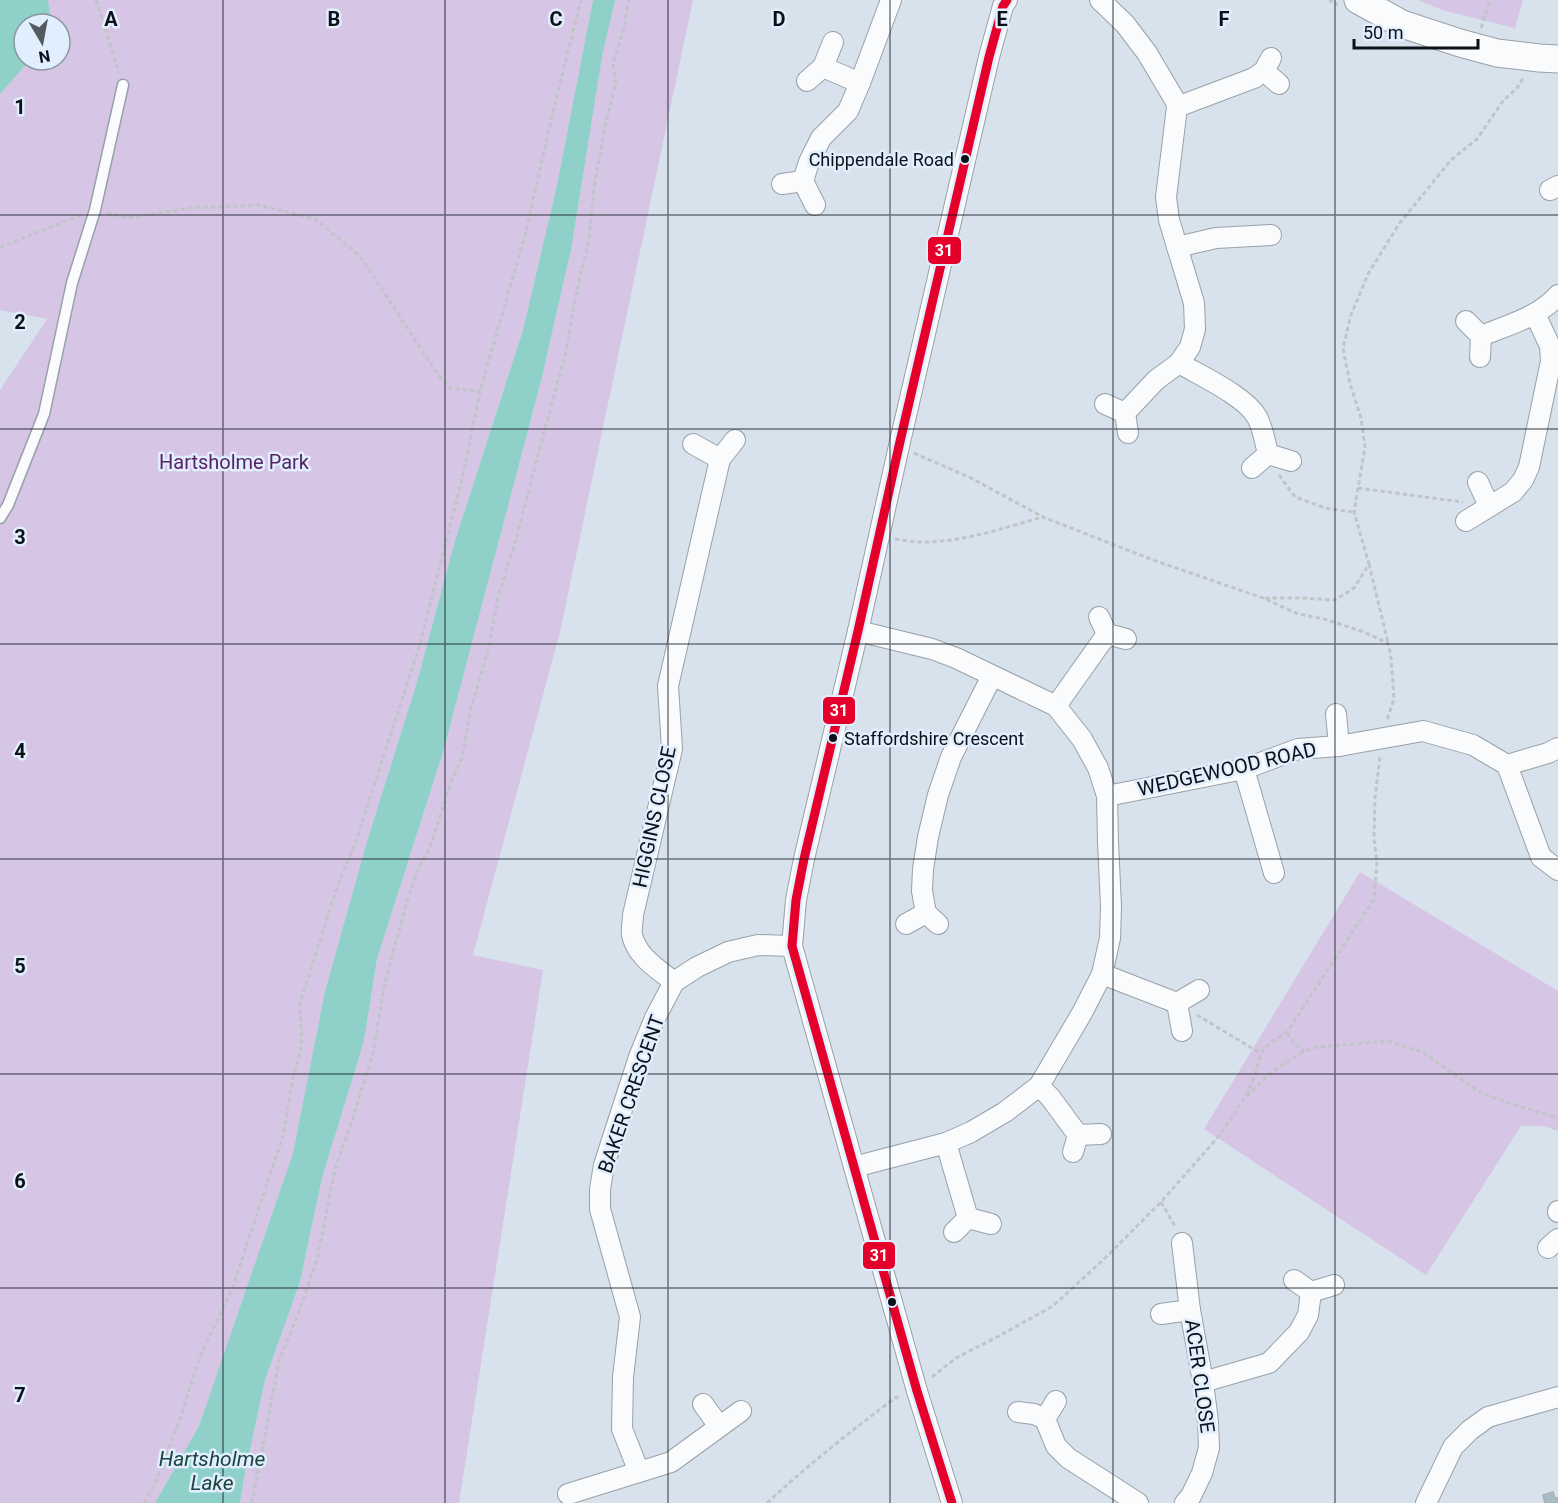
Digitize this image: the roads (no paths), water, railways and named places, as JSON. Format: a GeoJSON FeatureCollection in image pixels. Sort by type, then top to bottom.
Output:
{"type":"FeatureCollection","features":[{"type":"Feature","properties":{"kind":"street"},"geometry":{"type":"LineString","coordinates":[[815,205],[803,181],[809,162],[821,138],[848,111],[891,0]]}},
{"type":"Feature","properties":{"kind":"street"},"geometry":{"type":"LineString","coordinates":[[952,1503],[917,1391],[792,946],[796,900],[804,859],[989,57],[1003,6],[1007,0]]}},
{"type":"Feature","properties":{"kind":"street"},"geometry":{"type":"LineString","coordinates":[[1100,0],[1125,24],[1147,53],[1176,102],[1166,197],[1169,220],[1194,303],[1195,329],[1190,347],[1179,363],[1156,380],[1125,413]]}},
{"type":"Feature","properties":{"kind":"street"},"geometry":{"type":"LineString","coordinates":[[1358,0],[1402,24],[1477,48],[1558,59]]}},
{"type":"Feature","properties":{"kind":"street"},"geometry":{"type":"LineString","coordinates":[[807,81],[823,67],[832,42]]}},
{"type":"Feature","properties":{"kind":"street"},"geometry":{"type":"LineString","coordinates":[[823,67],[860,83]]}},
{"type":"Feature","properties":{"kind":"street"},"geometry":{"type":"LineString","coordinates":[[1177,107],[1271,71]]}},
{"type":"Feature","properties":{"kind":"street"},"geometry":{"type":"LineString","coordinates":[[782,184],[803,181]]}},
{"type":"Feature","properties":{"kind":"street"},"geometry":{"type":"LineString","coordinates":[[1177,247],[1215,238],[1276,234]]}},
{"type":"Feature","properties":{"kind":"street"},"geometry":{"type":"LineString","coordinates":[[1481,336],[1535,314],[1558,295]]}},
{"type":"Feature","properties":{"kind":"street"},"geometry":{"type":"LineString","coordinates":[[1466,521],[1514,492],[1529,467],[1551,361],[1550,346],[1535,314]]}},
{"type":"Feature","properties":{"kind":"street"},"geometry":{"type":"LineString","coordinates":[[1466,321],[1481,336],[1480,357]]}},
{"type":"Feature","properties":{"kind":"street"},"geometry":{"type":"LineString","coordinates":[[1179,363],[1235,396],[1250,408],[1258,419],[1269,454]]}},
{"type":"Feature","properties":{"kind":"street"},"geometry":{"type":"LineString","coordinates":[[1105,404],[1125,413]]}},
{"type":"Feature","properties":{"kind":"street"},"geometry":{"type":"LineString","coordinates":[[1125,413],[1128,433]]}},
{"type":"Feature","properties":{"kind":"street","name":"HIGGINS CLOSE"},"geometry":{"type":"LineString","coordinates":[[674,982],[637,949],[632,933],[633,915],[672,749],[668,686],[720,459],[735,440]]}},
{"type":"Feature","properties":{"kind":"street"},"geometry":{"type":"LineString","coordinates":[[693,444],[720,459]]}},
{"type":"Feature","properties":{"kind":"street"},"geometry":{"type":"LineString","coordinates":[[1269,454],[1291,461]]}},
{"type":"Feature","properties":{"kind":"street"},"geometry":{"type":"LineString","coordinates":[[1252,468],[1269,454]]}},
{"type":"Feature","properties":{"kind":"street"},"geometry":{"type":"LineString","coordinates":[[1478,482],[1490,506]]}},
{"type":"Feature","properties":{"kind":"street"},"geometry":{"type":"LineString","coordinates":[[1056,706],[1103,626],[1126,639]]}},
{"type":"Feature","properties":{"kind":"street"},"geometry":{"type":"LineString","coordinates":[[854,1167],[946,1143],[1005,1112],[1039,1086],[1102,974],[1110,938],[1111,907],[1107,796],[1098,768],[1082,739],[1056,706],[956,657],[858,631]]}},
{"type":"Feature","properties":{"kind":"street"},"geometry":{"type":"LineString","coordinates":[[906,924],[932,918],[922,891],[923,869],[938,795],[951,756],[992,676]]}},
{"type":"Feature","properties":{"kind":"street"},"geometry":{"type":"LineString","coordinates":[[1336,714],[1339,746]]}},
{"type":"Feature","properties":{"kind":"street","name":"WEDGEWOOD ROAD"},"geometry":{"type":"LineString","coordinates":[[1107,796],[1244,769],[1298,749],[1339,746],[1423,731],[1473,745],[1507,765]]}},
{"type":"Feature","properties":{"kind":"street"},"geometry":{"type":"LineString","coordinates":[[1558,748],[1507,765],[1541,857],[1558,870]]}},
{"type":"Feature","properties":{"kind":"street"},"geometry":{"type":"LineString","coordinates":[[1244,769],[1274,873]]}},
{"type":"Feature","properties":{"kind":"street","name":"BAKER CRESCENT"},"geometry":{"type":"LineString","coordinates":[[639,1472],[622,1429],[623,1377],[630,1317],[600,1209],[603,1165],[639,1057],[655,1018],[674,982],[697,967],[728,952],[758,945],[792,946]]}},
{"type":"Feature","properties":{"kind":"street"},"geometry":{"type":"LineString","coordinates":[[1102,974],[1177,1003]]}},
{"type":"Feature","properties":{"kind":"street"},"geometry":{"type":"LineString","coordinates":[[1177,1003],[1199,990]]}},
{"type":"Feature","properties":{"kind":"street"},"geometry":{"type":"LineString","coordinates":[[1177,1003],[1182,1031]]}},
{"type":"Feature","properties":{"kind":"street"},"geometry":{"type":"LineString","coordinates":[[1039,1086],[1050,1097],[1076,1144],[1101,1134]]}},
{"type":"Feature","properties":{"kind":"street"},"geometry":{"type":"LineString","coordinates":[[946,1143],[961,1225],[991,1224]]}},
{"type":"Feature","properties":{"kind":"street","name":"ACER CLOSE"},"geometry":{"type":"LineString","coordinates":[[1182,1243],[1190,1310],[1203,1382],[1209,1448],[1202,1473],[1185,1503]]}},
{"type":"Feature","properties":{"kind":"street"},"geometry":{"type":"LineString","coordinates":[[1294,1280],[1311,1292]]}},
{"type":"Feature","properties":{"kind":"street"},"geometry":{"type":"LineString","coordinates":[[1311,1292],[1334,1285]]}},
{"type":"Feature","properties":{"kind":"street"},"geometry":{"type":"LineString","coordinates":[[1203,1382],[1269,1363],[1299,1332],[1308,1315],[1311,1292]]}},
{"type":"Feature","properties":{"kind":"street"},"geometry":{"type":"LineString","coordinates":[[1161,1314],[1190,1310]]}},
{"type":"Feature","properties":{"kind":"street"},"geometry":{"type":"LineString","coordinates":[[1426,1503],[1453,1447],[1470,1430],[1488,1417],[1558,1397]]}},
{"type":"Feature","properties":{"kind":"street"},"geometry":{"type":"LineString","coordinates":[[1045,1419],[1056,1401]]}},
{"type":"Feature","properties":{"kind":"street"},"geometry":{"type":"LineString","coordinates":[[703,1404],[719,1426]]}},
{"type":"Feature","properties":{"kind":"street"},"geometry":{"type":"LineString","coordinates":[[568,1494],[592,1495],[639,1472],[671,1462],[741,1411]]}},
{"type":"Feature","properties":{"kind":"street"},"geometry":{"type":"LineString","coordinates":[[1018,1412],[1034,1414],[1045,1419],[1056,1446],[1068,1458],[1138,1503]]}},
{"type":"Feature","properties":{"kind":"lane"},"geometry":{"type":"LineString","coordinates":[[0,518],[8,505],[44,414],[72,283],[95,210],[123,85]]}},
{"type":"Feature","properties":{"kind":"water"},"geometry":{"type":"Polygon","coordinates":[[[0,0],[48,0],[50,12],[12,12],[12,72],[19,72],[0,94],[0,0]]]}},
{"type":"Feature","properties":{"kind":"water","name":"Hartsholme Lake"},"geometry":{"type":"Polygon","coordinates":[[[593,0],[615,0],[602,57],[571,250],[541,381],[444,749],[377,959],[364,1041],[322,1178],[300,1282],[265,1380],[240,1503],[155,1503],[199,1426],[293,1153],[325,991],[368,838],[417,682],[454,544],[523,330],[557,185],[593,0]]]}},
{"type":"Feature","properties":{"kind":"place","name":"Chippendale Road"},"geometry":{"type":"Point","coordinates":[965,159]}},
{"type":"Feature","properties":{"kind":"place","name":"Staffordshire Crescent"},"geometry":{"type":"Point","coordinates":[833,738]}},
{"type":"Feature","properties":{"kind":"park label","name":"Hartsholme Park"},"geometry":{"type":"Point","coordinates":[234,462]}}]}
